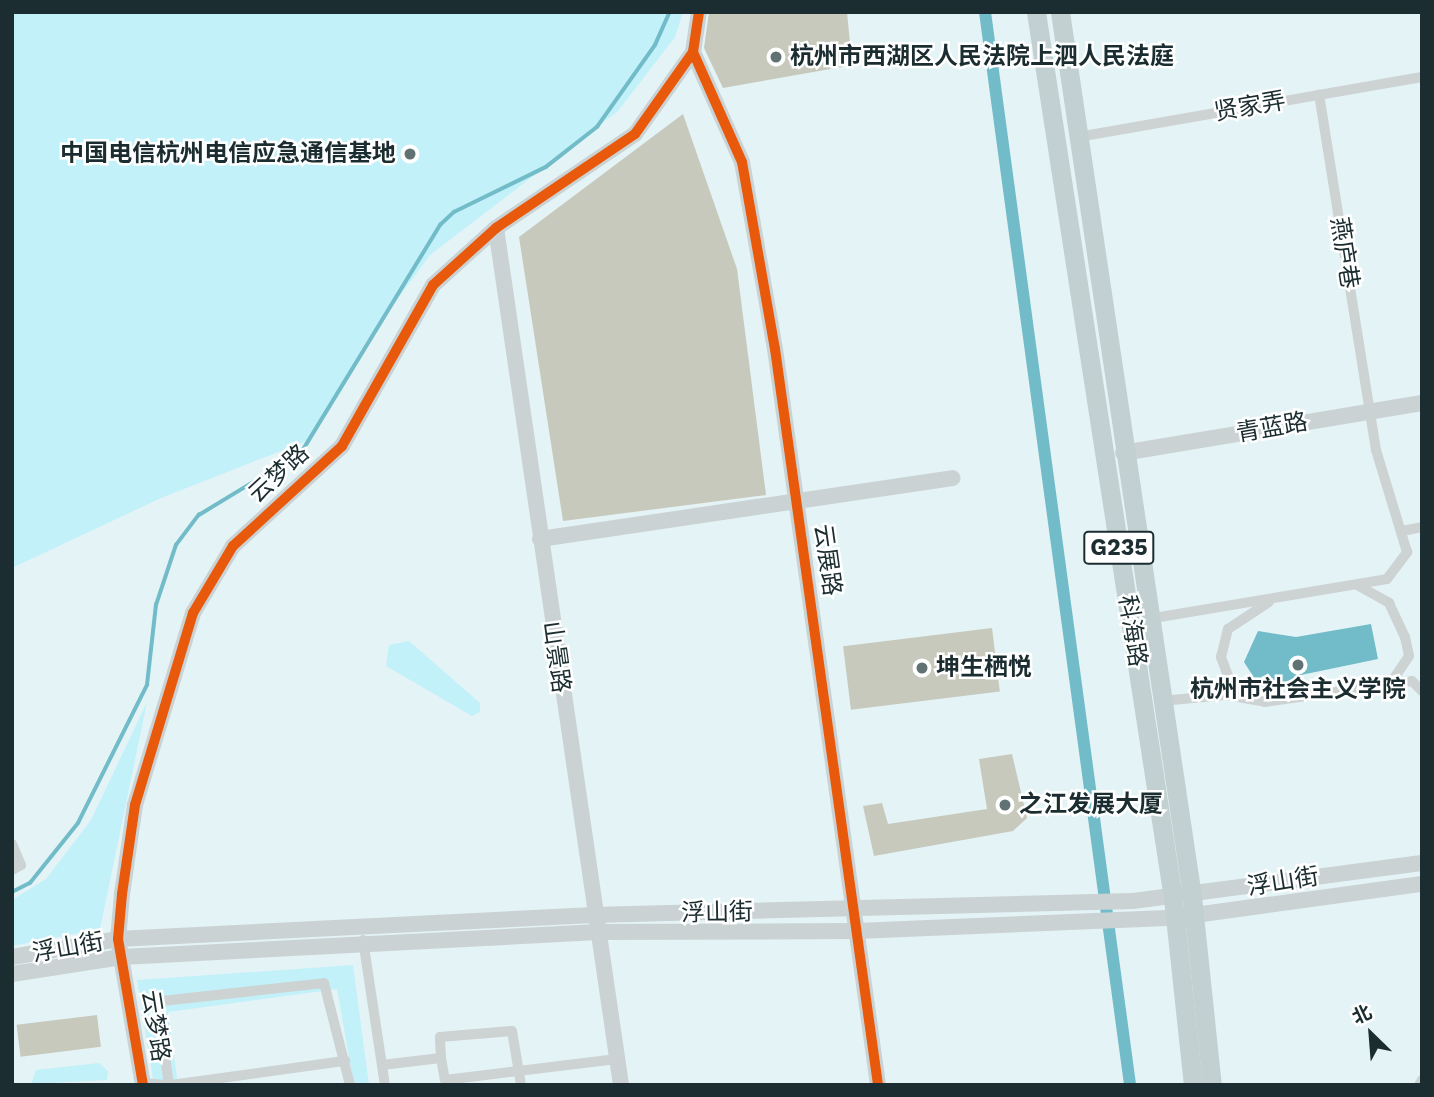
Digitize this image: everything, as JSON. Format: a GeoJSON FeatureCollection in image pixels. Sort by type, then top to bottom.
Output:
{"type":"FeatureCollection","features":[{"type":"Feature","properties":{"kind":"highway","name":"科海路"},"geometry":{"type":"LineString","coordinates":[[1036,12],[1212,1085]]}},
{"type":"Feature","properties":{"kind":"highway","name":"科海路"},"geometry":{"type":"LineString","coordinates":[[1059,12],[1161,701],[1182,907],[1193,1085]]}},
{"type":"Feature","properties":{"kind":"street","name":"云梦路"},"geometry":{"type":"LineString","coordinates":[[143,1084],[118,939],[135,806],[193,613],[233,546],[342,446],[433,285],[496,228],[635,134],[693,52],[699,12]]}},
{"type":"Feature","properties":{"kind":"street","name":"云展路"},"geometry":{"type":"LineString","coordinates":[[693,52],[742,162],[797,498],[857,911],[857,931],[878,1085]]}},
{"type":"Feature","properties":{"kind":"street","name":"贤家弄"},"geometry":{"type":"LineString","coordinates":[[1078,137],[1422,77]]}},
{"type":"Feature","properties":{"kind":"street","name":"燕庐巷"},"geometry":{"type":"LineString","coordinates":[[1319,95],[1370,411],[1402,531]]}},
{"type":"Feature","properties":{"kind":"street","name":"山景路"},"geometry":{"type":"LineString","coordinates":[[496,228],[593,915],[598,932],[621,1085]]}},
{"type":"Feature","properties":{"kind":"street","name":"青蓝路"},"geometry":{"type":"LineString","coordinates":[[1123,453],[1422,402]]}},
{"type":"Feature","properties":{"kind":"street"},"geometry":{"type":"LineString","coordinates":[[540,539],[797,498],[953,478]]}},
{"type":"Feature","properties":{"kind":"street"},"geometry":{"type":"LineString","coordinates":[[1148,619],[1387,579],[1407,552],[1402,531],[1422,527]]}},
{"type":"Feature","properties":{"kind":"street"},"geometry":{"type":"LineString","coordinates":[[1357,584],[1389,603],[1405,637],[1409,656],[1389,686]]}},
{"type":"Feature","properties":{"kind":"street"},"geometry":{"type":"LineString","coordinates":[[1244,698],[1232,687],[1221,657],[1228,629],[1271,600]]}},
{"type":"Feature","properties":{"kind":"street"},"geometry":{"type":"LineString","coordinates":[[1161,701],[1244,698],[1265,702],[1412,681],[1422,691]]}},
{"type":"Feature","properties":{"kind":"street"},"geometry":{"type":"LineString","coordinates":[[12,844],[21,865],[12,870]]}},
{"type":"Feature","properties":{"kind":"street","name":"浮山街"},"geometry":{"type":"LineString","coordinates":[[12,974],[122,957],[363,948],[598,932],[857,931],[1136,919],[1182,907],[1422,863]]}},
{"type":"Feature","properties":{"kind":"street","name":"浮山街"},"geometry":{"type":"LineString","coordinates":[[12,957],[118,939],[362,931],[593,915],[857,911],[1133,901],[1182,907],[1422,884]]}},
{"type":"Feature","properties":{"kind":"street"},"geometry":{"type":"LineString","coordinates":[[362,931],[385,1085]]}},
{"type":"Feature","properties":{"kind":"street"},"geometry":{"type":"LineString","coordinates":[[169,1085],[159,1013],[162,1001],[324,983],[350,1085]]}},
{"type":"Feature","properties":{"kind":"street"},"geometry":{"type":"LineString","coordinates":[[521,1085],[520,1071],[512,1031],[440,1037],[445,1080],[520,1071],[617,1059]]}},
{"type":"Feature","properties":{"kind":"street"},"geometry":{"type":"LineString","coordinates":[[382,1065],[441,1058]]}},
{"type":"Feature","properties":{"kind":"street"},"geometry":{"type":"LineString","coordinates":[[143,1084],[169,1085],[345,1061]]}},
{"type":"Feature","properties":{"kind":"street"},"geometry":{"type":"LineString","coordinates":[[1419,1085],[1422,1080]]}},
{"type":"Feature","properties":{"kind":"shaded area"},"geometry":{"type":"Polygon","coordinates":[[[12,12],[683,12],[675,37],[618,111],[430,255],[367,340],[309,440],[161,498],[12,568],[12,12]]]}},
{"type":"Feature","properties":{"kind":"shaded area"},"geometry":{"type":"Polygon","coordinates":[[[1371,624],[1378,659],[1301,675],[1283,688],[1260,687],[1244,662],[1258,631],[1296,637],[1371,624]]]}},
{"type":"Feature","properties":{"kind":"shaded area"},"geometry":{"type":"Polygon","coordinates":[[[409,641],[480,703],[480,712],[472,716],[386,666],[389,645],[409,641]]]}},
{"type":"Feature","properties":{"kind":"shaded area"},"geometry":{"type":"Polygon","coordinates":[[[147,702],[100,929],[12,946],[12,900],[46,879],[91,820],[147,702]]]}},
{"type":"Feature","properties":{"kind":"shaded area"},"geometry":{"type":"Polygon","coordinates":[[[353,965],[369,1085],[354,1085],[337,989],[168,1012],[178,1085],[154,1085],[137,980],[353,965]]]}},
{"type":"Feature","properties":{"kind":"shaded area"},"geometry":{"type":"Polygon","coordinates":[[[99,1063],[108,1071],[107,1080],[31,1084],[36,1070],[99,1063]]]}},
{"type":"Feature","properties":{"kind":"building","name":"杭州市西湖区人民法院上泗人民法庭"},"geometry":{"type":"Polygon","coordinates":[[[709,12],[847,12],[850,43],[842,67],[723,88],[704,48],[709,12]]]}},
{"type":"Feature","properties":{"kind":"building"},"geometry":{"type":"Polygon","coordinates":[[[683,114],[737,269],[766,495],[563,521],[519,237],[683,114]]]}},
{"type":"Feature","properties":{"kind":"building","name":"坤生栖悦"},"geometry":{"type":"Polygon","coordinates":[[[992,628],[1000,692],[851,710],[843,646],[992,628]]]}},
{"type":"Feature","properties":{"kind":"building","name":"之江发展大厦"},"geometry":{"type":"Polygon","coordinates":[[[1012,754],[1027,818],[1013,831],[874,856],[863,806],[882,803],[888,824],[987,809],[979,759],[1012,754]]]}},
{"type":"Feature","properties":{"kind":"building"},"geometry":{"type":"Polygon","coordinates":[[[97,1015],[101,1047],[21,1057],[17,1025],[97,1015]]]}},
{"type":"Feature","properties":{"kind":"waterway"},"geometry":{"type":"LineString","coordinates":[[12,892],[30,883],[78,823],[147,685],[156,605],[176,545],[199,515],[301,453],[440,225],[454,212],[546,167],[597,127],[655,45],[670,12]]}},
{"type":"Feature","properties":{"kind":"waterway"},"geometry":{"type":"LineString","coordinates":[[985,12],[1130,1085]]}},
{"type":"Feature","properties":{"kind":"cycle path"},"geometry":{"type":"LineString","coordinates":[[143,1085],[118,939],[122,894],[135,805],[193,613],[233,546],[342,446],[433,285],[496,228],[635,134],[693,52],[699,12]]}},
{"type":"Feature","properties":{"kind":"cycle path"},"geometry":{"type":"LineString","coordinates":[[693,52],[742,162],[775,349],[878,1085]]}},
{"type":"Feature","properties":{"kind":"place","name":"杭州市西湖区人民法院上泗人民法庭"},"geometry":{"type":"Point","coordinates":[776,57]}},
{"type":"Feature","properties":{"kind":"place","name":"中国电信杭州电信应急通信基地"},"geometry":{"type":"Point","coordinates":[410,154]}},
{"type":"Feature","properties":{"kind":"place","name":"杭州市社会主义学院"},"geometry":{"type":"Point","coordinates":[1298,665]}},
{"type":"Feature","properties":{"kind":"place","name":"坤生栖悦"},"geometry":{"type":"Point","coordinates":[922,668]}},
{"type":"Feature","properties":{"kind":"place","name":"之江发展大厦"},"geometry":{"type":"Point","coordinates":[1005,805]}}]}
